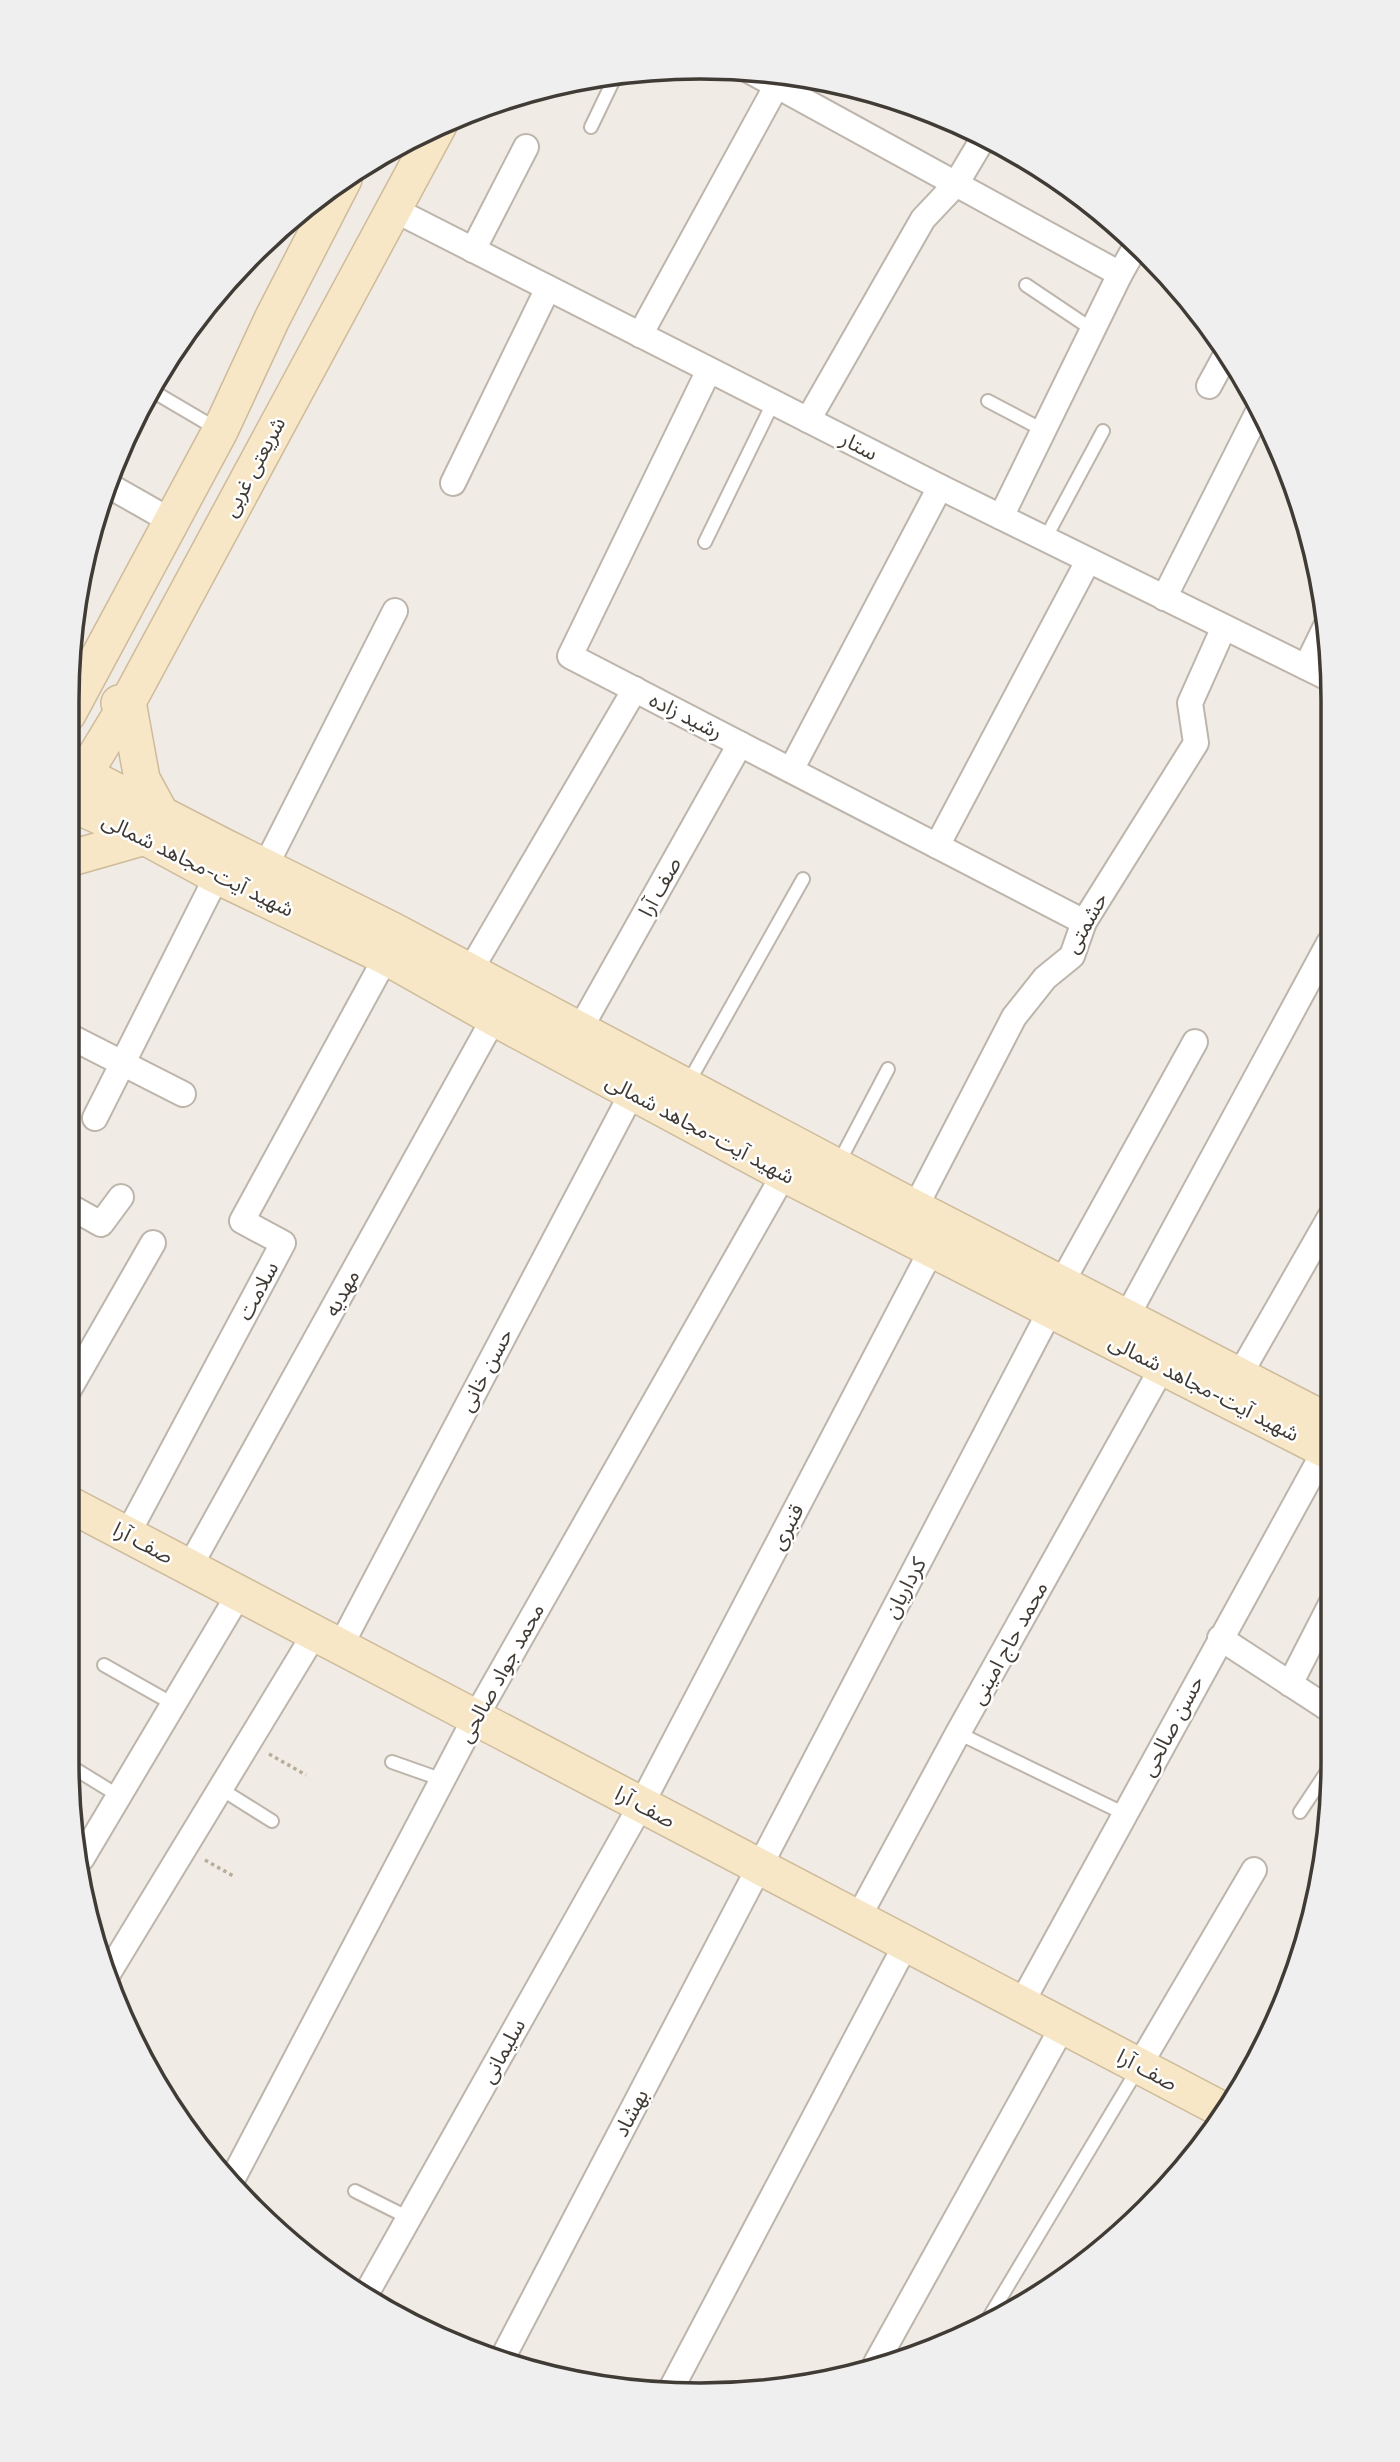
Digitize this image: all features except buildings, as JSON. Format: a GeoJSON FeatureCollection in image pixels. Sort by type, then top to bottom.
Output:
{"type":"FeatureCollection","features":[{"type":"Feature","properties":{"kind":"main road","name":"شریعتی غربی"},"geometry":{"type":"LineString","coordinates":[[79,780],[128,702],[431,140]]}},
{"type":"Feature","properties":{"kind":"main road"},"geometry":{"type":"LineString","coordinates":[[79,694],[220,431],[272,319],[334,198]]}},
{"type":"Feature","properties":{"kind":"main road"},"geometry":{"type":"LineString","coordinates":[[79,855],[153,826],[128,702],[111,704],[97,695],[86,682]]}},
{"type":"Feature","properties":{"kind":"main road","name":"شهید آیت-مجاهد شمالی"},"geometry":{"type":"LineString","coordinates":[[79,794],[187,843],[265,867],[470,971],[915,1208],[1056,1296],[1162,1368],[1321,1438]]}},
{"type":"Feature","properties":{"kind":"main road","name":"شهید آیت-مجاهد شمالی"},"geometry":{"type":"LineString","coordinates":[[187,843],[217,876],[386,957],[784,1174],[932,1249],[1056,1296],[1126,1318],[1239,1376],[1321,1436]]}},
{"type":"Feature","properties":{"kind":"main road","name":"صف آرا"},"geometry":{"type":"LineString","coordinates":[[79,1509],[1217,2107]]}},
{"type":"Feature","properties":{"kind":"street"},"geometry":{"type":"LineString","coordinates":[[639,335],[778,84]]}},
{"type":"Feature","properties":{"kind":"street"},"geometry":{"type":"LineString","coordinates":[[793,86],[956,184],[1120,274]]}},
{"type":"Feature","properties":{"kind":"street"},"geometry":{"type":"LineString","coordinates":[[808,420],[923,219],[956,184],[979,145]]}},
{"type":"Feature","properties":{"kind":"street"},"geometry":{"type":"LineString","coordinates":[[473,250],[526,147]]}},
{"type":"Feature","properties":{"kind":"street","name":"ستار"},"geometry":{"type":"LineString","coordinates":[[393,209],[940,487],[1320,674]]}},
{"type":"Feature","properties":{"kind":"street"},"geometry":{"type":"LineString","coordinates":[[1000,517],[1131,254]]}},
{"type":"Feature","properties":{"kind":"street"},"geometry":{"type":"LineString","coordinates":[[453,483],[548,288]]}},
{"type":"Feature","properties":{"kind":"street"},"geometry":{"type":"LineString","coordinates":[[1209,386],[1222,363]]}},
{"type":"Feature","properties":{"kind":"street","name":"رشید زاده"},"geometry":{"type":"LineString","coordinates":[[709,370],[570,656],[1084,922]]}},
{"type":"Feature","properties":{"kind":"street"},"geometry":{"type":"LineString","coordinates":[[1164,598],[1254,420]]}},
{"type":"Feature","properties":{"kind":"street"},"geometry":{"type":"LineString","coordinates":[[791,771],[940,487]]}},
{"type":"Feature","properties":{"kind":"street"},"geometry":{"type":"LineString","coordinates":[[116,490],[172,521]]}},
{"type":"Feature","properties":{"kind":"street"},"geometry":{"type":"LineString","coordinates":[[937,846],[1088,561]]}},
{"type":"Feature","properties":{"kind":"street"},"geometry":{"type":"LineString","coordinates":[[265,867],[396,611]]}},
{"type":"Feature","properties":{"kind":"street","name":"حشمتی"},"geometry":{"type":"LineString","coordinates":[[915,1208],[1014,1017],[1045,978],[1072,956],[1084,922],[1196,743],[1190,703],[1224,627]]}},
{"type":"Feature","properties":{"kind":"street"},"geometry":{"type":"LineString","coordinates":[[1306,667],[1318,641]]}},
{"type":"Feature","properties":{"kind":"street"},"geometry":{"type":"LineString","coordinates":[[470,971],[635,690]]}},
{"type":"Feature","properties":{"kind":"street","name":"صف آرا"},"geometry":{"type":"LineString","coordinates":[[580,1029],[740,744]]}},
{"type":"Feature","properties":{"kind":"street"},"geometry":{"type":"LineString","coordinates":[[95,1118],[217,876]]}},
{"type":"Feature","properties":{"kind":"street","name":"سلامت"},"geometry":{"type":"LineString","coordinates":[[127,1535],[284,1243],[242,1221],[386,957]]}},
{"type":"Feature","properties":{"kind":"street"},"geometry":{"type":"LineString","coordinates":[[1126,1318],[1321,958]]}},
{"type":"Feature","properties":{"kind":"street","name":"مهدیه"},"geometry":{"type":"LineString","coordinates":[[189,1568],[494,1018]]}},
{"type":"Feature","properties":{"kind":"street"},"geometry":{"type":"LineString","coordinates":[[79,1041],[183,1094]]}},
{"type":"Feature","properties":{"kind":"street","name":"کرداریان"},"geometry":{"type":"LineString","coordinates":[[760,1867],[1056,1296],[1195,1042]]}},
{"type":"Feature","properties":{"kind":"street","name":"حسن خانی"},"geometry":{"type":"LineString","coordinates":[[113,1965],[248,1743],[328,1640],[632,1093]]}},
{"type":"Feature","properties":{"kind":"street","name":"محمد جواد صالحی"},"geometry":{"type":"LineString","coordinates":[[235,2174],[475,1718],[784,1174]]}},
{"type":"Feature","properties":{"kind":"street"},"geometry":{"type":"LineString","coordinates":[[79,1212],[101,1224],[121,1197]]}},
{"type":"Feature","properties":{"kind":"street"},"geometry":{"type":"LineString","coordinates":[[1239,1376],[1321,1233]]}},
{"type":"Feature","properties":{"kind":"street"},"geometry":{"type":"LineString","coordinates":[[79,1371],[153,1243]]}},
{"type":"Feature","properties":{"kind":"street","name":"قنبری"},"geometry":{"type":"LineString","coordinates":[[641,1805],[932,1249]]}},
{"type":"Feature","properties":{"kind":"street","name":"محمد حاج امینی"},"geometry":{"type":"LineString","coordinates":[[858,1919],[958,1733],[1162,1368]]}},
{"type":"Feature","properties":{"kind":"street","name":"حسن صالحی"},"geometry":{"type":"LineString","coordinates":[[1021,2004],[1321,1456]]}},
{"type":"Feature","properties":{"kind":"street"},"geometry":{"type":"LineString","coordinates":[[86,1852],[239,1594]]}},
{"type":"Feature","properties":{"kind":"street"},"geometry":{"type":"LineString","coordinates":[[1290,1684],[1321,1624]]}},
{"type":"Feature","properties":{"kind":"street"},"geometry":{"type":"LineString","coordinates":[[1220,1638],[1321,1704]]}},
{"type":"Feature","properties":{"kind":"street","name":"سلیمانی"},"geometry":{"type":"LineString","coordinates":[[370,2288],[641,1805]]}},
{"type":"Feature","properties":{"kind":"street","name":"بهشاد"},"geometry":{"type":"LineString","coordinates":[[505,2352],[760,1867]]}},
{"type":"Feature","properties":{"kind":"street"},"geometry":{"type":"LineString","coordinates":[[1139,2066],[1254,1870]]}},
{"type":"Feature","properties":{"kind":"street"},"geometry":{"type":"LineString","coordinates":[[674,2382],[906,1944]]}},
{"type":"Feature","properties":{"kind":"street"},"geometry":{"type":"LineString","coordinates":[[887,2354],[1063,2026]]}},
{"type":"Feature","properties":{"kind":"lane"},"geometry":{"type":"LineString","coordinates":[[591,127],[611,85]]}},
{"type":"Feature","properties":{"kind":"lane"},"geometry":{"type":"LineString","coordinates":[[1026,285],[1093,330]]}},
{"type":"Feature","properties":{"kind":"lane"},"geometry":{"type":"LineString","coordinates":[[159,395],[220,431]]}},
{"type":"Feature","properties":{"kind":"lane"},"geometry":{"type":"LineString","coordinates":[[988,401],[1044,430]]}},
{"type":"Feature","properties":{"kind":"lane"},"geometry":{"type":"LineString","coordinates":[[705,542],[774,403]]}},
{"type":"Feature","properties":{"kind":"lane"},"geometry":{"type":"LineString","coordinates":[[1045,539],[1103,431]]}},
{"type":"Feature","properties":{"kind":"lane"},"geometry":{"type":"LineString","coordinates":[[687,1086],[803,879]]}},
{"type":"Feature","properties":{"kind":"lane"},"geometry":{"type":"LineString","coordinates":[[837,1166],[888,1069]]}},
{"type":"Feature","properties":{"kind":"lane"},"geometry":{"type":"LineString","coordinates":[[104,1665],[173,1704]]}},
{"type":"Feature","properties":{"kind":"lane"},"geometry":{"type":"LineString","coordinates":[[958,1733],[1125,1814]]}},
{"type":"Feature","properties":{"kind":"lane"},"geometry":{"type":"LineString","coordinates":[[392,1762],[443,1780]]}},
{"type":"Feature","properties":{"kind":"lane"},"geometry":{"type":"LineString","coordinates":[[79,1772],[119,1796]]}},
{"type":"Feature","properties":{"kind":"lane"},"geometry":{"type":"LineString","coordinates":[[1300,1812],[1321,1782]]}},
{"type":"Feature","properties":{"kind":"lane"},"geometry":{"type":"LineString","coordinates":[[220,1789],[272,1821]]}},
{"type":"Feature","properties":{"kind":"lane"},"geometry":{"type":"LineString","coordinates":[[994,2309],[1139,2066]]}},
{"type":"Feature","properties":{"kind":"lane"},"geometry":{"type":"LineString","coordinates":[[355,2190],[409,2218]]}},
{"type":"Feature","properties":{"kind":"path"},"geometry":{"type":"LineString","coordinates":[[248,1743],[306,1775]]}},
{"type":"Feature","properties":{"kind":"path"},"geometry":{"type":"LineString","coordinates":[[185,1848],[235,1877]]}}]}
